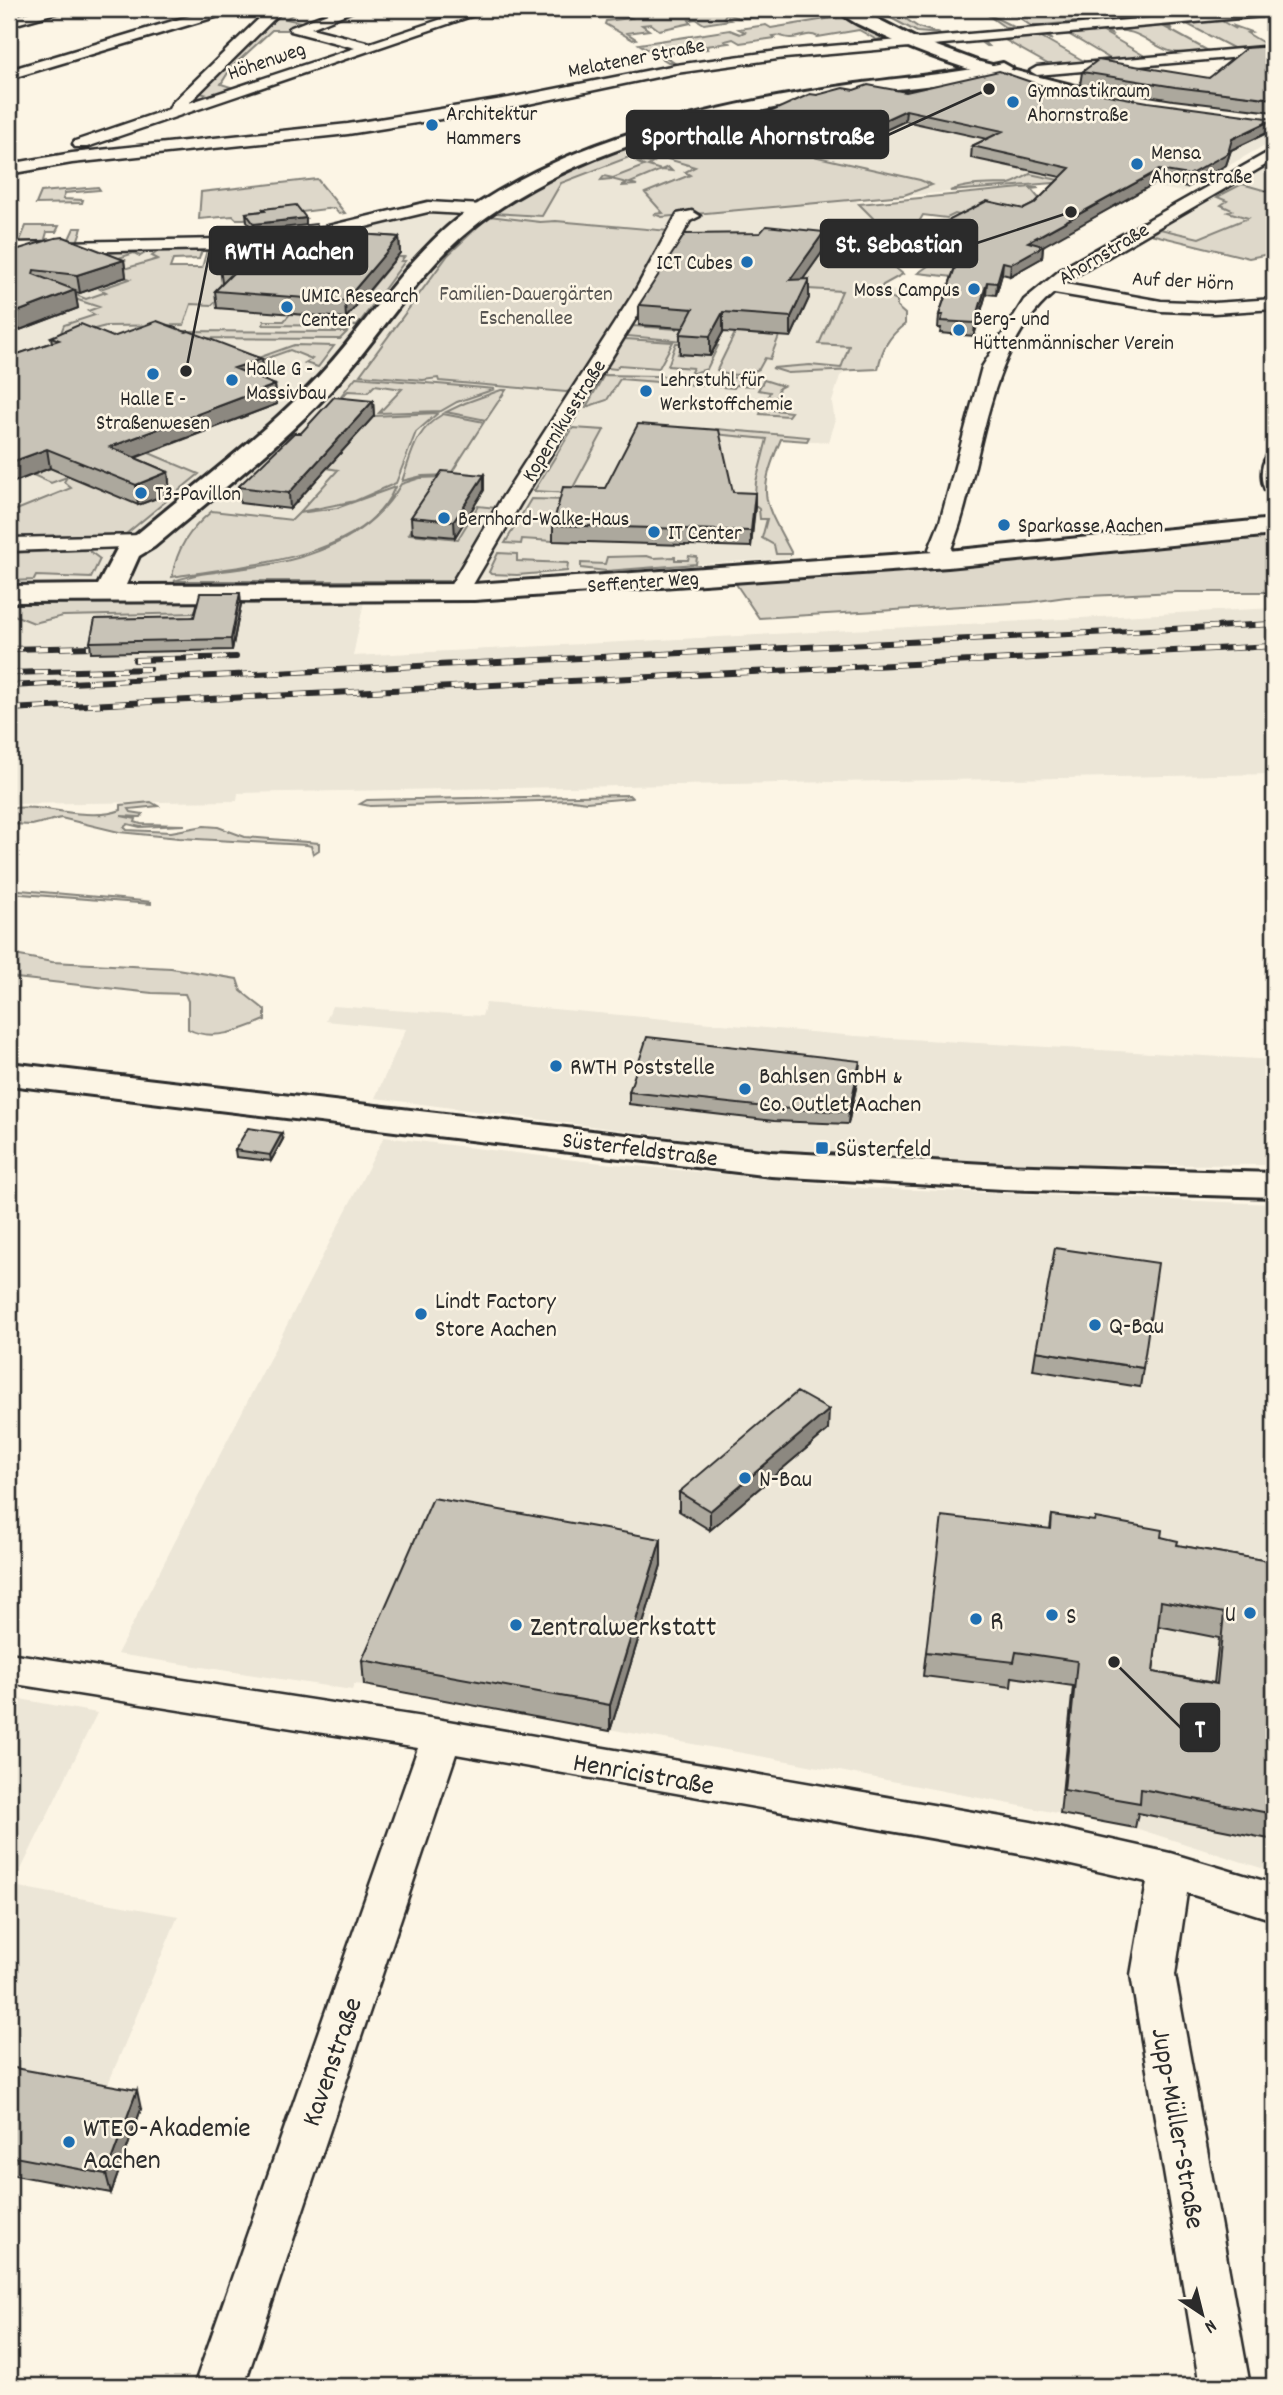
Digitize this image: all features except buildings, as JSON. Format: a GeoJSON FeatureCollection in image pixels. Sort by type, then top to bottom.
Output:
{"type":"FeatureCollection","features":[{"type":"Feature","properties":{"kind":"street"},"geometry":{"type":"LineString","coordinates":[[9,22],[54,9]]}},
{"type":"Feature","properties":{"kind":"street"},"geometry":{"type":"LineString","coordinates":[[9,75],[227,9]]}},
{"type":"Feature","properties":{"kind":"street"},"geometry":{"type":"LineString","coordinates":[[177,112],[177,106],[277,9]]}},
{"type":"Feature","properties":{"kind":"street"},"geometry":{"type":"LineString","coordinates":[[351,9],[296,28],[369,47]]}},
{"type":"Feature","properties":{"kind":"street","name":"Höhenweg"},"geometry":{"type":"LineString","coordinates":[[72,158],[69,149],[485,9]]}},
{"type":"Feature","properties":{"kind":"street"},"geometry":{"type":"LineString","coordinates":[[846,9],[915,41],[990,68],[1112,99],[1274,119]]}},
{"type":"Feature","properties":{"kind":"street"},"geometry":{"type":"LineString","coordinates":[[861,9],[915,41]]}},
{"type":"Feature","properties":{"kind":"street"},"geometry":{"type":"LineString","coordinates":[[1267,11],[1274,20]]}},
{"type":"Feature","properties":{"kind":"street","name":"Melatener Straße"},"geometry":{"type":"LineString","coordinates":[[9,169],[72,158],[336,131],[509,103],[699,66],[915,41],[1267,11]]}},
{"type":"Feature","properties":{"kind":"street"},"geometry":{"type":"LineString","coordinates":[[1037,71],[1274,50]]}},
{"type":"Feature","properties":{"kind":"street"},"geometry":{"type":"LineString","coordinates":[[107,594],[128,551],[145,541],[306,402],[330,378],[432,253],[482,210],[520,187],[570,163],[652,132],[755,105],[867,88],[911,85],[990,68]]}},
{"type":"Feature","properties":{"kind":"street","name":"Ahornstraße"},"geometry":{"type":"LineString","coordinates":[[947,559],[940,549],[951,522],[992,367],[1023,314],[1048,287],[1069,272],[1273,156]]}},
{"type":"Feature","properties":{"kind":"street"},"geometry":{"type":"LineString","coordinates":[[9,158],[24,157],[32,163]]}},
{"type":"Feature","properties":{"kind":"street"},"geometry":{"type":"LineString","coordinates":[[9,248],[222,244],[324,232],[431,207],[482,210]]}},
{"type":"Feature","properties":{"kind":"street","name":"Kopernikusstraße"},"geometry":{"type":"LineString","coordinates":[[457,593],[511,501],[645,291],[683,218],[692,216]]}},
{"type":"Feature","properties":{"kind":"street","name":"Auf der Hörn"},"geometry":{"type":"LineString","coordinates":[[1048,287],[1161,306],[1214,308],[1274,304]]}},
{"type":"Feature","properties":{"kind":"street"},"geometry":{"type":"LineString","coordinates":[[1274,460],[1274,489]]}},
{"type":"Feature","properties":{"kind":"street","name":"Seffenter Weg"},"geometry":{"type":"LineString","coordinates":[[9,594],[457,593],[947,559],[1274,527]]}},
{"type":"Feature","properties":{"kind":"street"},"geometry":{"type":"LineString","coordinates":[[9,545],[145,541]]}},
{"type":"Feature","properties":{"kind":"street"},"geometry":{"type":"LineString","coordinates":[[138,594],[150,553],[145,541]]}},
{"type":"Feature","properties":{"kind":"street","name":"Süsterfeldstraße"},"geometry":{"type":"LineString","coordinates":[[9,1074],[771,1164],[990,1176],[1274,1185]]}},
{"type":"Feature","properties":{"kind":"street","name":"Henricistraße"},"geometry":{"type":"LineString","coordinates":[[9,1668],[442,1737],[1031,1839],[1170,1870],[1274,1902]]}},
{"type":"Feature","properties":{"kind":"street","name":"Kavenstraße"},"geometry":{"type":"LineString","coordinates":[[219,2386],[442,1737]]}},
{"type":"Feature","properties":{"kind":"street","name":"Jupp-Müller-Straße"},"geometry":{"type":"LineString","coordinates":[[1170,1870],[1153,1975],[1225,2386]]}},
{"type":"Feature","properties":{"kind":"shaded area"},"geometry":{"type":"Polygon","coordinates":[[[990,77],[1212,119],[1274,126],[1274,140],[1182,192],[1135,183],[1068,182],[856,200],[873,218],[890,276],[883,290],[898,291],[852,367],[840,376],[832,402],[835,422],[829,442],[781,439],[768,470],[764,496],[792,558],[467,580],[368,581],[353,656],[1274,608],[1274,774],[238,793],[237,801],[9,804],[9,252],[170,251],[146,324],[184,325],[207,250],[317,240],[434,212],[493,213],[566,171],[666,133],[779,104],[990,77]],[[556,221],[548,223],[361,375],[423,380],[429,377],[438,378],[439,381],[566,392],[573,390],[670,231],[556,221]]]}},
{"type":"Feature","properties":{"kind":"shaded area"},"geometry":{"type":"Polygon","coordinates":[[[1274,165],[1274,247],[1199,238],[1160,229],[1262,169],[1274,165]]]}},
{"type":"Feature","properties":{"kind":"shaded area"},"geometry":{"type":"Polygon","coordinates":[[[486,1003],[856,1036],[1274,1060],[1274,1165],[994,1164],[805,1154],[375,1098],[406,1029],[326,1021],[332,1006],[482,1016],[486,1003]]]}},
{"type":"Feature","properties":{"kind":"shaded area"},"geometry":{"type":"Polygon","coordinates":[[[384,1137],[583,1161],[865,1188],[1274,1204],[1274,1872],[1135,1828],[793,1762],[364,1685],[354,1684],[352,1690],[117,1654],[384,1137]]]}},
{"type":"Feature","properties":{"kind":"shaded area"},"geometry":{"type":"Polygon","coordinates":[[[9,1697],[97,1713],[13,1886],[178,1916],[101,2101],[9,2086],[9,1697]]]}},
{"type":"Feature","properties":{"kind":"green space"},"geometry":{"type":"Polygon","coordinates":[[[286,9],[300,9],[286,19],[301,22],[286,30],[272,30],[231,68],[221,84],[237,89],[189,104],[192,96],[212,96],[196,92],[286,9]]]}},
{"type":"Feature","properties":{"kind":"green space"},"geometry":{"type":"Polygon","coordinates":[[[761,9],[754,10],[758,14],[750,15],[752,17],[739,18],[726,14],[724,17],[730,20],[704,24],[696,19],[689,20],[691,23],[659,30],[651,24],[642,25],[649,30],[627,33],[636,39],[633,40],[605,24],[606,21],[631,18],[615,11],[761,9]]]}},
{"type":"Feature","properties":{"kind":"green space"},"geometry":{"type":"Polygon","coordinates":[[[761,9],[795,9],[800,12],[773,15],[761,9]]]}},
{"type":"Feature","properties":{"kind":"green space"},"geometry":{"type":"Polygon","coordinates":[[[819,9],[834,9],[883,38],[877,40],[859,30],[818,37],[773,36],[775,38],[740,43],[733,39],[725,41],[729,43],[706,46],[708,49],[684,50],[688,53],[660,53],[673,62],[668,62],[639,44],[730,30],[740,34],[745,32],[739,29],[766,25],[771,28],[838,17],[819,9]]]}},
{"type":"Feature","properties":{"kind":"green space"},"geometry":{"type":"Polygon","coordinates":[[[874,9],[982,11],[903,17],[918,27],[940,34],[917,32],[874,9]]]}},
{"type":"Feature","properties":{"kind":"green space"},"geometry":{"type":"Polygon","coordinates":[[[1226,9],[1031,26],[1009,10],[1226,9]]]}},
{"type":"Feature","properties":{"kind":"green space"},"geometry":{"type":"Polygon","coordinates":[[[982,11],[1016,28],[1006,28],[982,11]]]}},
{"type":"Feature","properties":{"kind":"green space"},"geometry":{"type":"Polygon","coordinates":[[[1218,19],[1236,29],[1234,26],[1251,32],[1247,33],[1272,48],[1243,48],[1245,50],[1239,51],[1187,24],[1168,25],[1173,29],[1161,24],[1218,19]]]}},
{"type":"Feature","properties":{"kind":"green space"},"geometry":{"type":"Polygon","coordinates":[[[1159,24],[1212,53],[1174,52],[1134,33],[1107,31],[1113,35],[1101,29],[1159,24]]]}},
{"type":"Feature","properties":{"kind":"green space"},"geometry":{"type":"Polygon","coordinates":[[[1098,29],[1150,59],[1142,56],[1114,61],[1068,34],[1048,36],[1053,40],[1041,34],[1098,29]]]}},
{"type":"Feature","properties":{"kind":"green space"},"geometry":{"type":"Polygon","coordinates":[[[1038,35],[1091,65],[1080,62],[1056,64],[1058,66],[1053,67],[1003,39],[983,41],[988,46],[978,40],[1038,35]]]}},
{"type":"Feature","properties":{"kind":"green space"},"geometry":{"type":"Polygon","coordinates":[[[693,125],[698,126],[693,129],[920,180],[932,185],[904,195],[662,217],[654,214],[663,213],[645,193],[690,175],[685,172],[695,167],[651,154],[637,154],[561,183],[542,216],[493,213],[540,185],[590,162],[693,125]]]}},
{"type":"Feature","properties":{"kind":"green space"},"geometry":{"type":"Polygon","coordinates":[[[638,163],[653,163],[648,166],[661,170],[630,183],[637,185],[621,186],[627,183],[611,179],[601,180],[604,176],[613,178],[644,166],[638,163]]]}},
{"type":"Feature","properties":{"kind":"green space"},"geometry":{"type":"Polygon","coordinates":[[[1030,174],[1068,182],[950,191],[972,186],[1009,184],[1030,174]]]}},
{"type":"Feature","properties":{"kind":"green space"},"geometry":{"type":"Polygon","coordinates":[[[317,179],[345,213],[339,214],[334,208],[244,219],[236,219],[233,216],[199,219],[201,192],[317,179]]]}},
{"type":"Feature","properties":{"kind":"green space"},"geometry":{"type":"Polygon","coordinates":[[[1242,184],[1274,193],[1274,253],[1249,258],[1150,234],[1160,229],[1199,238],[1248,218],[1228,212],[1232,210],[1221,205],[1227,201],[1217,197],[1242,184]]]}},
{"type":"Feature","properties":{"kind":"green space"},"geometry":{"type":"Polygon","coordinates":[[[98,187],[100,190],[65,193],[63,199],[83,200],[82,203],[36,204],[41,192],[98,187]]]}},
{"type":"Feature","properties":{"kind":"green space"},"geometry":{"type":"Polygon","coordinates":[[[1039,188],[1031,189],[1047,208],[968,217],[955,214],[947,218],[923,215],[916,227],[897,238],[896,242],[948,254],[939,260],[997,277],[989,281],[918,273],[935,261],[900,253],[900,263],[893,266],[903,274],[883,285],[879,292],[897,301],[897,307],[905,314],[905,324],[887,344],[878,369],[788,373],[772,368],[810,365],[841,368],[849,346],[819,344],[842,291],[773,287],[808,271],[823,251],[858,251],[873,218],[859,204],[1039,188]]]}},
{"type":"Feature","properties":{"kind":"green space","name":"Familien-Dauergärten Eschenallee"},"geometry":{"type":"Polygon","coordinates":[[[489,216],[670,231],[574,390],[566,392],[439,381],[438,378],[423,380],[360,375],[448,255],[489,216]]]}},
{"type":"Feature","properties":{"kind":"green space"},"geometry":{"type":"Polygon","coordinates":[[[26,226],[59,226],[56,232],[47,232],[45,239],[69,239],[74,228],[82,228],[77,242],[19,243],[26,226]]]}},
{"type":"Feature","properties":{"kind":"green space"},"geometry":{"type":"Polygon","coordinates":[[[263,247],[222,283],[366,295],[397,257],[404,257],[401,261],[405,261],[357,326],[263,325],[264,321],[284,321],[290,314],[346,318],[222,295],[212,305],[191,304],[184,325],[106,326],[59,338],[64,325],[95,315],[88,311],[99,307],[72,298],[9,298],[49,284],[86,299],[106,292],[100,289],[130,279],[98,266],[9,257],[9,252],[149,251],[140,256],[134,253],[100,264],[117,271],[158,259],[152,256],[158,251],[202,250],[199,259],[173,260],[170,268],[202,268],[207,250],[263,247]]]}},
{"type":"Feature","properties":{"kind":"green space"},"geometry":{"type":"Polygon","coordinates":[[[682,320],[685,341],[627,336],[633,326],[677,329],[682,320]]]}},
{"type":"Feature","properties":{"kind":"green space"},"geometry":{"type":"Polygon","coordinates":[[[177,331],[347,332],[340,339],[182,338],[177,331]]]}},
{"type":"Feature","properties":{"kind":"green space"},"geometry":{"type":"Polygon","coordinates":[[[735,333],[779,336],[770,359],[765,358],[759,369],[732,375],[717,370],[735,333]]]}},
{"type":"Feature","properties":{"kind":"green space"},"geometry":{"type":"Polygon","coordinates":[[[625,339],[673,342],[659,368],[619,365],[616,369],[607,368],[625,339]]]}},
{"type":"Feature","properties":{"kind":"green space"},"geometry":{"type":"Polygon","coordinates":[[[676,343],[683,343],[678,354],[710,356],[715,346],[718,346],[707,369],[690,374],[693,368],[668,366],[676,343]]]}},
{"type":"Feature","properties":{"kind":"green space"},"geometry":{"type":"Polygon","coordinates":[[[294,345],[334,346],[318,367],[305,363],[312,359],[290,350],[248,365],[244,363],[294,345]]]}},
{"type":"Feature","properties":{"kind":"green space"},"geometry":{"type":"Polygon","coordinates":[[[604,375],[756,378],[753,386],[736,385],[734,388],[620,379],[607,400],[586,407],[604,375]]]}},
{"type":"Feature","properties":{"kind":"green space"},"geometry":{"type":"Polygon","coordinates":[[[356,377],[495,389],[457,402],[441,411],[379,413],[402,389],[375,385],[368,392],[348,391],[336,402],[356,377]]]}},
{"type":"Feature","properties":{"kind":"green space"},"geometry":{"type":"Polygon","coordinates":[[[764,380],[783,386],[779,388],[773,410],[791,412],[788,416],[760,414],[770,392],[758,390],[764,380]]]}},
{"type":"Feature","properties":{"kind":"green space"},"geometry":{"type":"Polygon","coordinates":[[[506,390],[486,420],[446,412],[465,403],[506,390]]]}},
{"type":"Feature","properties":{"kind":"green space"},"geometry":{"type":"Polygon","coordinates":[[[9,394],[199,474],[126,534],[9,538],[9,513],[71,488],[64,482],[67,477],[51,483],[31,474],[17,481],[9,477],[28,458],[68,476],[105,462],[9,394]]]}},
{"type":"Feature","properties":{"kind":"green space"},"geometry":{"type":"Polygon","coordinates":[[[438,413],[416,432],[396,483],[355,501],[300,512],[338,470],[327,468],[374,416],[438,413]]]}},
{"type":"Feature","properties":{"kind":"green space"},"geometry":{"type":"Polygon","coordinates":[[[443,414],[484,422],[450,475],[422,476],[402,481],[420,435],[443,414]]]}},
{"type":"Feature","properties":{"kind":"green space"},"geometry":{"type":"Polygon","coordinates":[[[573,428],[604,430],[570,493],[534,491],[573,428]]]}},
{"type":"Feature","properties":{"kind":"green space"},"geometry":{"type":"Polygon","coordinates":[[[716,429],[809,437],[807,441],[781,439],[766,487],[775,522],[792,554],[776,554],[774,545],[762,538],[767,519],[760,519],[759,509],[754,505],[756,482],[767,439],[713,434],[716,429]]]}},
{"type":"Feature","properties":{"kind":"green space"},"geometry":{"type":"Polygon","coordinates":[[[445,477],[409,534],[458,539],[478,506],[497,508],[454,581],[174,581],[275,563],[318,551],[357,531],[374,518],[401,484],[420,478],[445,477]]]}},
{"type":"Feature","properties":{"kind":"green space"},"geometry":{"type":"Polygon","coordinates":[[[395,487],[380,512],[357,531],[329,545],[264,563],[172,577],[185,540],[212,511],[292,520],[299,513],[337,508],[395,487]]]}},
{"type":"Feature","properties":{"kind":"green space"},"geometry":{"type":"Polygon","coordinates":[[[531,499],[606,501],[563,503],[553,541],[522,539],[521,544],[505,543],[531,499]]]}},
{"type":"Feature","properties":{"kind":"green space"},"geometry":{"type":"Polygon","coordinates":[[[1274,532],[1274,592],[1177,592],[1066,597],[1031,602],[759,618],[734,581],[938,567],[1274,532]]]}},
{"type":"Feature","properties":{"kind":"green space"},"geometry":{"type":"Polygon","coordinates":[[[88,550],[100,559],[91,578],[36,576],[34,580],[9,581],[9,553],[88,550]]]}},
{"type":"Feature","properties":{"kind":"green space"},"geometry":{"type":"Polygon","coordinates":[[[498,553],[517,554],[517,561],[568,563],[567,571],[491,574],[489,572],[498,553]]]}},
{"type":"Feature","properties":{"kind":"green space"},"geometry":{"type":"Polygon","coordinates":[[[607,557],[675,557],[675,560],[697,557],[696,564],[606,571],[581,568],[581,563],[605,564],[607,557]]]}},
{"type":"Feature","properties":{"kind":"green space"},"geometry":{"type":"Polygon","coordinates":[[[9,601],[260,601],[260,604],[202,604],[199,613],[63,616],[34,623],[9,613],[9,601]]]}},
{"type":"Feature","properties":{"kind":"green space"},"geometry":{"type":"Polygon","coordinates":[[[629,795],[632,798],[586,802],[573,800],[370,806],[360,804],[367,800],[629,795]]]}},
{"type":"Feature","properties":{"kind":"green space"},"geometry":{"type":"Polygon","coordinates":[[[151,802],[158,806],[129,809],[131,812],[143,814],[141,817],[121,816],[136,819],[135,822],[141,824],[185,825],[140,827],[128,824],[124,827],[127,830],[171,832],[204,826],[218,827],[245,837],[319,843],[319,850],[313,854],[311,846],[307,845],[119,832],[61,818],[32,825],[9,824],[9,809],[36,808],[94,814],[121,810],[121,805],[151,802]]]}},
{"type":"Feature","properties":{"kind":"green space"},"geometry":{"type":"Polygon","coordinates":[[[9,889],[143,901],[151,904],[9,893],[9,889]]]}},
{"type":"Feature","properties":{"kind":"green space"},"geometry":{"type":"Polygon","coordinates":[[[9,954],[52,962],[171,968],[237,979],[241,991],[265,1010],[265,1020],[217,1035],[197,1033],[188,1029],[188,1001],[185,994],[152,993],[16,978],[9,975],[9,954]]]}},
{"type":"Feature","properties":{"kind":"railway"},"geometry":{"type":"LineString","coordinates":[[9,686],[1274,624]]}},
{"type":"Feature","properties":{"kind":"railway"},"geometry":{"type":"LineString","coordinates":[[9,709],[1274,646]]}},
{"type":"Feature","properties":{"kind":"railway"},"geometry":{"type":"LineString","coordinates":[[9,649],[93,647]]}},
{"type":"Feature","properties":{"kind":"railway"},"geometry":{"type":"LineString","coordinates":[[135,660],[236,657]]}},
{"type":"Feature","properties":{"kind":"railway"},"geometry":{"type":"LineString","coordinates":[[9,673],[149,669]]}},
{"type":"Feature","properties":{"kind":"place","name":"Sporthalle Ahornstraße"},"geometry":{"type":"Point","coordinates":[989,89]}},
{"type":"Feature","properties":{"kind":"place","name":"Gymnastikraum Ahornstraße"},"geometry":{"type":"Point","coordinates":[1013,102]}},
{"type":"Feature","properties":{"kind":"place","name":"Architektur Hammers"},"geometry":{"type":"Point","coordinates":[432,125]}},
{"type":"Feature","properties":{"kind":"place","name":"Mensa Ahornstraße"},"geometry":{"type":"Point","coordinates":[1137,164]}},
{"type":"Feature","properties":{"kind":"place","name":"St. Sebastian"},"geometry":{"type":"Point","coordinates":[1071,212]}},
{"type":"Feature","properties":{"kind":"place","name":"ICT Cubes"},"geometry":{"type":"Point","coordinates":[747,262]}},
{"type":"Feature","properties":{"kind":"place","name":"Moss Campus"},"geometry":{"type":"Point","coordinates":[974,289]}},
{"type":"Feature","properties":{"kind":"place","name":"UMIC Research Center"},"geometry":{"type":"Point","coordinates":[287,307]}},
{"type":"Feature","properties":{"kind":"place","name":"Berg- und Hüttenmännischer Verein"},"geometry":{"type":"Point","coordinates":[959,330]}},
{"type":"Feature","properties":{"kind":"place","name":"RWTH Aachen"},"geometry":{"type":"Point","coordinates":[186,371]}},
{"type":"Feature","properties":{"kind":"place","name":"Halle E - Straßenwesen"},"geometry":{"type":"Point","coordinates":[153,374]}},
{"type":"Feature","properties":{"kind":"place","name":"Halle G - Massivbau"},"geometry":{"type":"Point","coordinates":[232,380]}},
{"type":"Feature","properties":{"kind":"place","name":"Lehrstuhl für Werkstoffchemie"},"geometry":{"type":"Point","coordinates":[646,391]}},
{"type":"Feature","properties":{"kind":"place","name":"T3-Pavillon"},"geometry":{"type":"Point","coordinates":[141,493]}},
{"type":"Feature","properties":{"kind":"place","name":"Bernhard-Walke-Haus"},"geometry":{"type":"Point","coordinates":[444,518]}},
{"type":"Feature","properties":{"kind":"place","name":"Sparkasse Aachen"},"geometry":{"type":"Point","coordinates":[1004,525]}},
{"type":"Feature","properties":{"kind":"place","name":"IT Center"},"geometry":{"type":"Point","coordinates":[654,532]}},
{"type":"Feature","properties":{"kind":"place","name":"RWTH Poststelle"},"geometry":{"type":"Point","coordinates":[556,1066]}},
{"type":"Feature","properties":{"kind":"place","name":"Bahlsen GmbH & Co. Outlet Aachen"},"geometry":{"type":"Point","coordinates":[745,1089]}},
{"type":"Feature","properties":{"kind":"place","name":"Süsterfeld"},"geometry":{"type":"Point","coordinates":[822,1148]}},
{"type":"Feature","properties":{"kind":"place","name":"Lindt Factory Store Aachen"},"geometry":{"type":"Point","coordinates":[421,1314]}},
{"type":"Feature","properties":{"kind":"place","name":"Q-Bau"},"geometry":{"type":"Point","coordinates":[1095,1325]}},
{"type":"Feature","properties":{"kind":"place","name":"N-Bau"},"geometry":{"type":"Point","coordinates":[745,1478]}},
{"type":"Feature","properties":{"kind":"place","name":"U"},"geometry":{"type":"Point","coordinates":[1250,1613]}},
{"type":"Feature","properties":{"kind":"place","name":"S"},"geometry":{"type":"Point","coordinates":[1052,1615]}},
{"type":"Feature","properties":{"kind":"place","name":"R"},"geometry":{"type":"Point","coordinates":[976,1619]}},
{"type":"Feature","properties":{"kind":"place","name":"Zentralwerkstatt"},"geometry":{"type":"Point","coordinates":[516,1625]}},
{"type":"Feature","properties":{"kind":"place","name":"T"},"geometry":{"type":"Point","coordinates":[1114,1662]}},
{"type":"Feature","properties":{"kind":"place","name":"WTEO-Akademie Aachen"},"geometry":{"type":"Point","coordinates":[69,2142]}}]}
